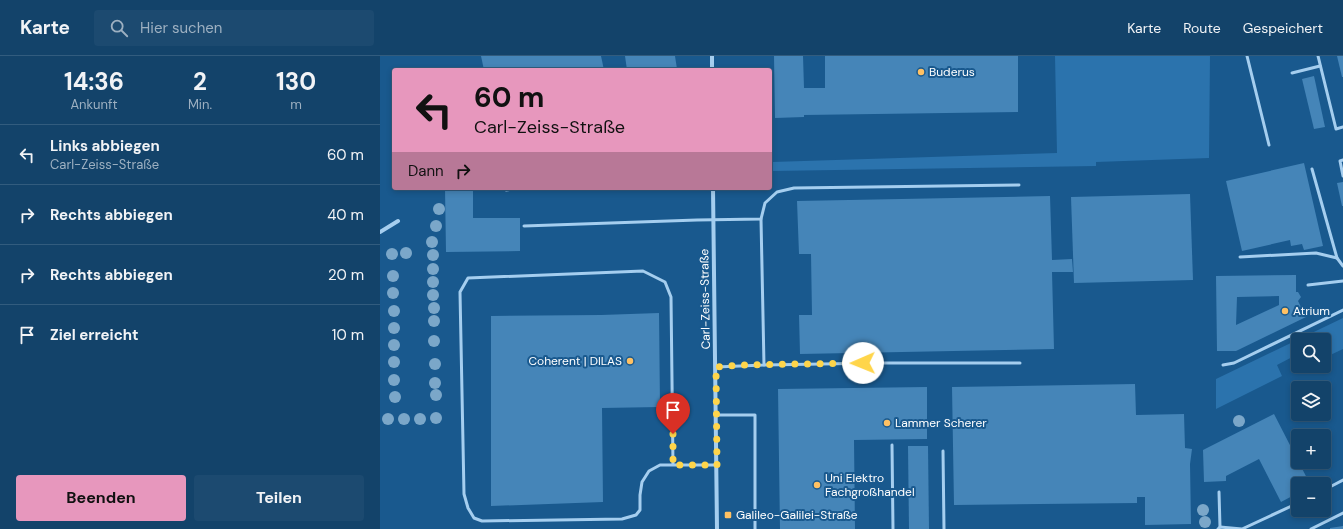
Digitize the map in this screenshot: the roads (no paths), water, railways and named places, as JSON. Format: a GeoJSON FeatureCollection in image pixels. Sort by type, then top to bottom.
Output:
{"type":"FeatureCollection","features":[{"type":"Feature","properties":{"kind":"street"},"geometry":{"type":"LineString","coordinates":[[712,56],[712,68]]}},
{"type":"Feature","properties":{"kind":"street","name":"Carl-Zeiss-Straße"},"geometry":{"type":"LineString","coordinates":[[713,190],[717,529]]}},
{"type":"Feature","properties":{"kind":"street"},"geometry":{"type":"LineString","coordinates":[[380,232],[398,221]]}},
{"type":"Feature","properties":{"kind":"lane"},"geometry":{"type":"LineString","coordinates":[[1247,56],[1269,145]]}},
{"type":"Feature","properties":{"kind":"lane"},"geometry":{"type":"LineString","coordinates":[[1318,56],[1336,129],[1343,127]]}},
{"type":"Feature","properties":{"kind":"lane"},"geometry":{"type":"LineString","coordinates":[[1292,73],[1320,66]]}},
{"type":"Feature","properties":{"kind":"lane"},"geometry":{"type":"LineString","coordinates":[[1343,160],[1340,161],[1343,176]]}},
{"type":"Feature","properties":{"kind":"lane"},"geometry":{"type":"LineString","coordinates":[[1312,170],[1337,258],[1343,266]]}},
{"type":"Feature","properties":{"kind":"lane"},"geometry":{"type":"LineString","coordinates":[[764,364],[761,218],[765,202],[777,192],[794,188],[1019,185]]}},
{"type":"Feature","properties":{"kind":"lane"},"geometry":{"type":"LineString","coordinates":[[524,226],[761,218]]}},
{"type":"Feature","properties":{"kind":"lane"},"geometry":{"type":"LineString","coordinates":[[1240,257],[1316,253],[1337,258]]}},
{"type":"Feature","properties":{"kind":"lane"},"geometry":{"type":"LineString","coordinates":[[673,465],[671,296],[665,282],[643,271],[468,278],[460,292],[464,494],[468,508],[474,518],[482,521],[622,519],[636,515],[640,510],[642,482],[649,472],[660,465],[673,465],[717,465]]}},
{"type":"Feature","properties":{"kind":"lane"},"geometry":{"type":"LineString","coordinates":[[1308,285],[1343,281]]}},
{"type":"Feature","properties":{"kind":"lane"},"geometry":{"type":"LineString","coordinates":[[1223,365],[1234,363],[1343,310]]}},
{"type":"Feature","properties":{"kind":"lane"},"geometry":{"type":"LineString","coordinates":[[716,367],[764,364],[1020,363]]}},
{"type":"Feature","properties":{"kind":"lane"},"geometry":{"type":"LineString","coordinates":[[716,416],[755,415],[756,529]]}},
{"type":"Feature","properties":{"kind":"lane"},"geometry":{"type":"LineString","coordinates":[[892,445],[893,529]]}},
{"type":"Feature","properties":{"kind":"lane"},"geometry":{"type":"LineString","coordinates":[[943,451],[944,529]]}},
{"type":"Feature","properties":{"kind":"lane"},"geometry":{"type":"LineString","coordinates":[[1331,486],[1343,480]]}},
{"type":"Feature","properties":{"kind":"lane"},"geometry":{"type":"LineString","coordinates":[[1219,492],[1219,528],[1242,528],[1291,505]]}},
{"type":"Feature","properties":{"kind":"lane"},"geometry":{"type":"LineString","coordinates":[[1311,529],[1343,513]]}},
{"type":"Feature","properties":{"kind":"place","name":"Buderus"},"geometry":{"type":"Point","coordinates":[921,72]}},
{"type":"Feature","properties":{"kind":"place","name":"Atrium"},"geometry":{"type":"Point","coordinates":[1285,311]}},
{"type":"Feature","properties":{"kind":"place","name":"Coherent | DILAS"},"geometry":{"type":"Point","coordinates":[630,361]}},
{"type":"Feature","properties":{"kind":"place","name":"Lammer Scherer"},"geometry":{"type":"Point","coordinates":[887,423]}},
{"type":"Feature","properties":{"kind":"place","name":"Uni Elektro Fachgroßhandel"},"geometry":{"type":"Point","coordinates":[817,485]}},
{"type":"Feature","properties":{"kind":"place","name":"Galileo-Galilei-Straße"},"geometry":{"type":"Point","coordinates":[728,515]}}]}
